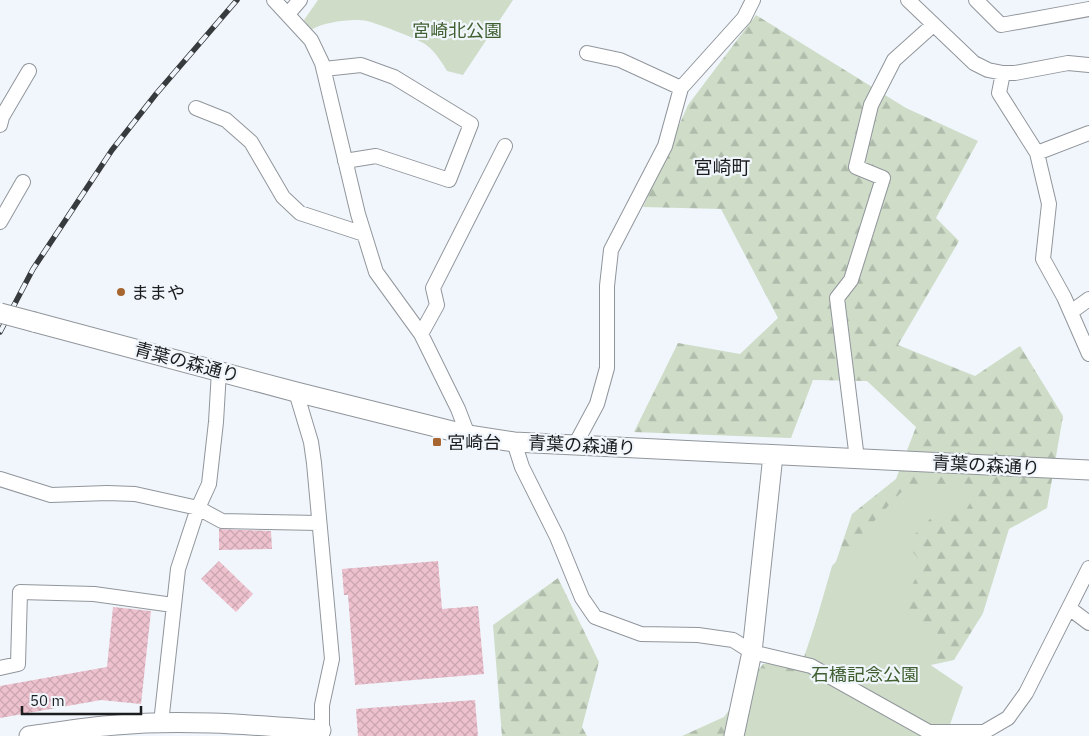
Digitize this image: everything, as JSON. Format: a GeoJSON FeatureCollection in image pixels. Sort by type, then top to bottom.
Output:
{"type":"FeatureCollection","features":[{"type":"Feature","properties":{"kind":"street"},"geometry":{"type":"LineString","coordinates":[[274,0],[311,40],[324,69],[358,214],[376,272],[421,334],[458,409],[468,435]]}},
{"type":"Feature","properties":{"kind":"street"},"geometry":{"type":"LineString","coordinates":[[288,14],[300,0]]}},
{"type":"Feature","properties":{"kind":"street"},"geometry":{"type":"LineString","coordinates":[[575,445],[596,404],[607,368],[607,286],[611,250],[665,146],[681,88],[744,18],[753,0]]}},
{"type":"Feature","properties":{"kind":"street"},"geometry":{"type":"LineString","coordinates":[[908,0],[974,63],[988,70],[1015,73],[1068,63],[1089,65]]}},
{"type":"Feature","properties":{"kind":"street"},"geometry":{"type":"LineString","coordinates":[[976,0],[1001,25],[1089,7],[1087,0]]}},
{"type":"Feature","properties":{"kind":"street"},"geometry":{"type":"LineString","coordinates":[[857,459],[836,298],[852,280],[883,178],[856,167],[871,104],[894,60],[933,25]]}},
{"type":"Feature","properties":{"kind":"street"},"geometry":{"type":"LineString","coordinates":[[588,53],[620,60],[681,88]]}},
{"type":"Feature","properties":{"kind":"street"},"geometry":{"type":"LineString","coordinates":[[324,69],[361,65],[394,77],[471,124],[450,180],[376,156],[345,161]]}},
{"type":"Feature","properties":{"kind":"street"},"geometry":{"type":"LineString","coordinates":[[0,125],[2,117],[29,71]]}},
{"type":"Feature","properties":{"kind":"street"},"geometry":{"type":"LineString","coordinates":[[1003,73],[1000,93],[1037,153],[1049,204],[1043,259],[1071,312],[1089,354]]}},
{"type":"Feature","properties":{"kind":"street"},"geometry":{"type":"LineString","coordinates":[[196,108],[226,120],[251,142],[283,198],[300,213],[364,234]]}},
{"type":"Feature","properties":{"kind":"street"},"geometry":{"type":"LineString","coordinates":[[1037,153],[1089,133]]}},
{"type":"Feature","properties":{"kind":"street"},"geometry":{"type":"LineString","coordinates":[[421,334],[437,305],[433,288],[505,146]]}},
{"type":"Feature","properties":{"kind":"street"},"geometry":{"type":"LineString","coordinates":[[0,222],[24,182]]}},
{"type":"Feature","properties":{"kind":"street"},"geometry":{"type":"LineString","coordinates":[[1071,312],[1089,299]]}},
{"type":"Feature","properties":{"kind":"street","name":"青葉の森通り"},"geometry":{"type":"LineString","coordinates":[[0,313],[296,392],[468,435],[514,442],[1089,470]]}},
{"type":"Feature","properties":{"kind":"street"},"geometry":{"type":"LineString","coordinates":[[161,723],[172,605],[178,569],[198,508],[209,484],[216,422],[219,371]]}},
{"type":"Feature","properties":{"kind":"street"},"geometry":{"type":"LineString","coordinates":[[29,736],[116,725],[161,723],[217,729],[322,733],[322,705],[332,659],[311,442],[296,392]]}},
{"type":"Feature","properties":{"kind":"street"},"geometry":{"type":"LineString","coordinates":[[514,442],[522,468],[557,536],[582,598],[595,617],[642,634],[698,635],[733,640],[752,652],[811,666],[929,732],[984,732],[1008,718],[1021,699],[1089,568]]}},
{"type":"Feature","properties":{"kind":"street"},"geometry":{"type":"LineString","coordinates":[[734,736],[752,652],[774,455]]}},
{"type":"Feature","properties":{"kind":"street"},"geometry":{"type":"LineString","coordinates":[[0,479],[51,495],[135,494],[198,508],[222,521],[319,523]]}},
{"type":"Feature","properties":{"kind":"street"},"geometry":{"type":"LineString","coordinates":[[0,668],[18,664],[20,592],[94,594],[172,605]]}},
{"type":"Feature","properties":{"kind":"street"},"geometry":{"type":"LineString","coordinates":[[1069,608],[1089,623]]}},
{"type":"Feature","properties":{"kind":"green space","name":"宮崎北公園"},"geometry":{"type":"Polygon","coordinates":[[[318,0],[513,0],[463,75],[447,71],[435,53],[425,44],[372,22],[361,20],[338,21],[311,30],[304,20],[318,0]]]}},
{"type":"Feature","properties":{"kind":"green space"},"geometry":{"type":"Polygon","coordinates":[[[756,15],[906,108],[978,141],[936,218],[959,241],[898,345],[975,376],[1020,346],[1063,416],[1047,508],[1009,529],[983,613],[954,660],[866,679],[803,736],[682,736],[724,717],[763,664],[803,660],[852,514],[896,479],[916,427],[867,381],[813,380],[791,438],[634,432],[678,343],[740,354],[778,318],[721,209],[643,207],[688,105],[756,15]]]}},
{"type":"Feature","properties":{"kind":"green space","name":"石橋記念公園"},"geometry":{"type":"Polygon","coordinates":[[[907,486],[979,488],[963,515],[936,513],[906,543],[923,565],[899,609],[938,631],[926,662],[963,687],[946,736],[744,736],[760,668],[801,673],[832,566],[907,486]]]}},
{"type":"Feature","properties":{"kind":"green space"},"geometry":{"type":"Polygon","coordinates":[[[558,578],[599,662],[582,727],[587,736],[502,736],[493,625],[558,578]]]}},
{"type":"Feature","properties":{"kind":"building"},"geometry":{"type":"Polygon","coordinates":[[[219,529],[271,531],[272,549],[219,550],[219,529]]]}},
{"type":"Feature","properties":{"kind":"building"},"geometry":{"type":"Polygon","coordinates":[[[219,561],[253,594],[236,612],[201,579],[219,561]]]}},
{"type":"Feature","properties":{"kind":"building"},"geometry":{"type":"Polygon","coordinates":[[[438,561],[442,609],[478,606],[484,674],[355,685],[348,595],[344,595],[342,569],[438,561]]]}},
{"type":"Feature","properties":{"kind":"building"},"geometry":{"type":"Polygon","coordinates":[[[113,607],[151,611],[141,704],[101,700],[0,718],[0,686],[107,667],[113,607]]]}},
{"type":"Feature","properties":{"kind":"building"},"geometry":{"type":"Polygon","coordinates":[[[475,700],[478,736],[358,736],[356,709],[475,700]]]}},
{"type":"Feature","properties":{"kind":"railway"},"geometry":{"type":"LineString","coordinates":[[0,332],[33,269],[112,150],[156,94],[237,0]]}},
{"type":"Feature","properties":{"kind":"place","name":"ままや"},"geometry":{"type":"Point","coordinates":[121,292]}},
{"type":"Feature","properties":{"kind":"place","name":"宮崎台"},"geometry":{"type":"Point","coordinates":[437,442]}},
{"type":"Feature","properties":{"kind":"district","name":"宮崎町"},"geometry":{"type":"Point","coordinates":[722,167]}}]}
